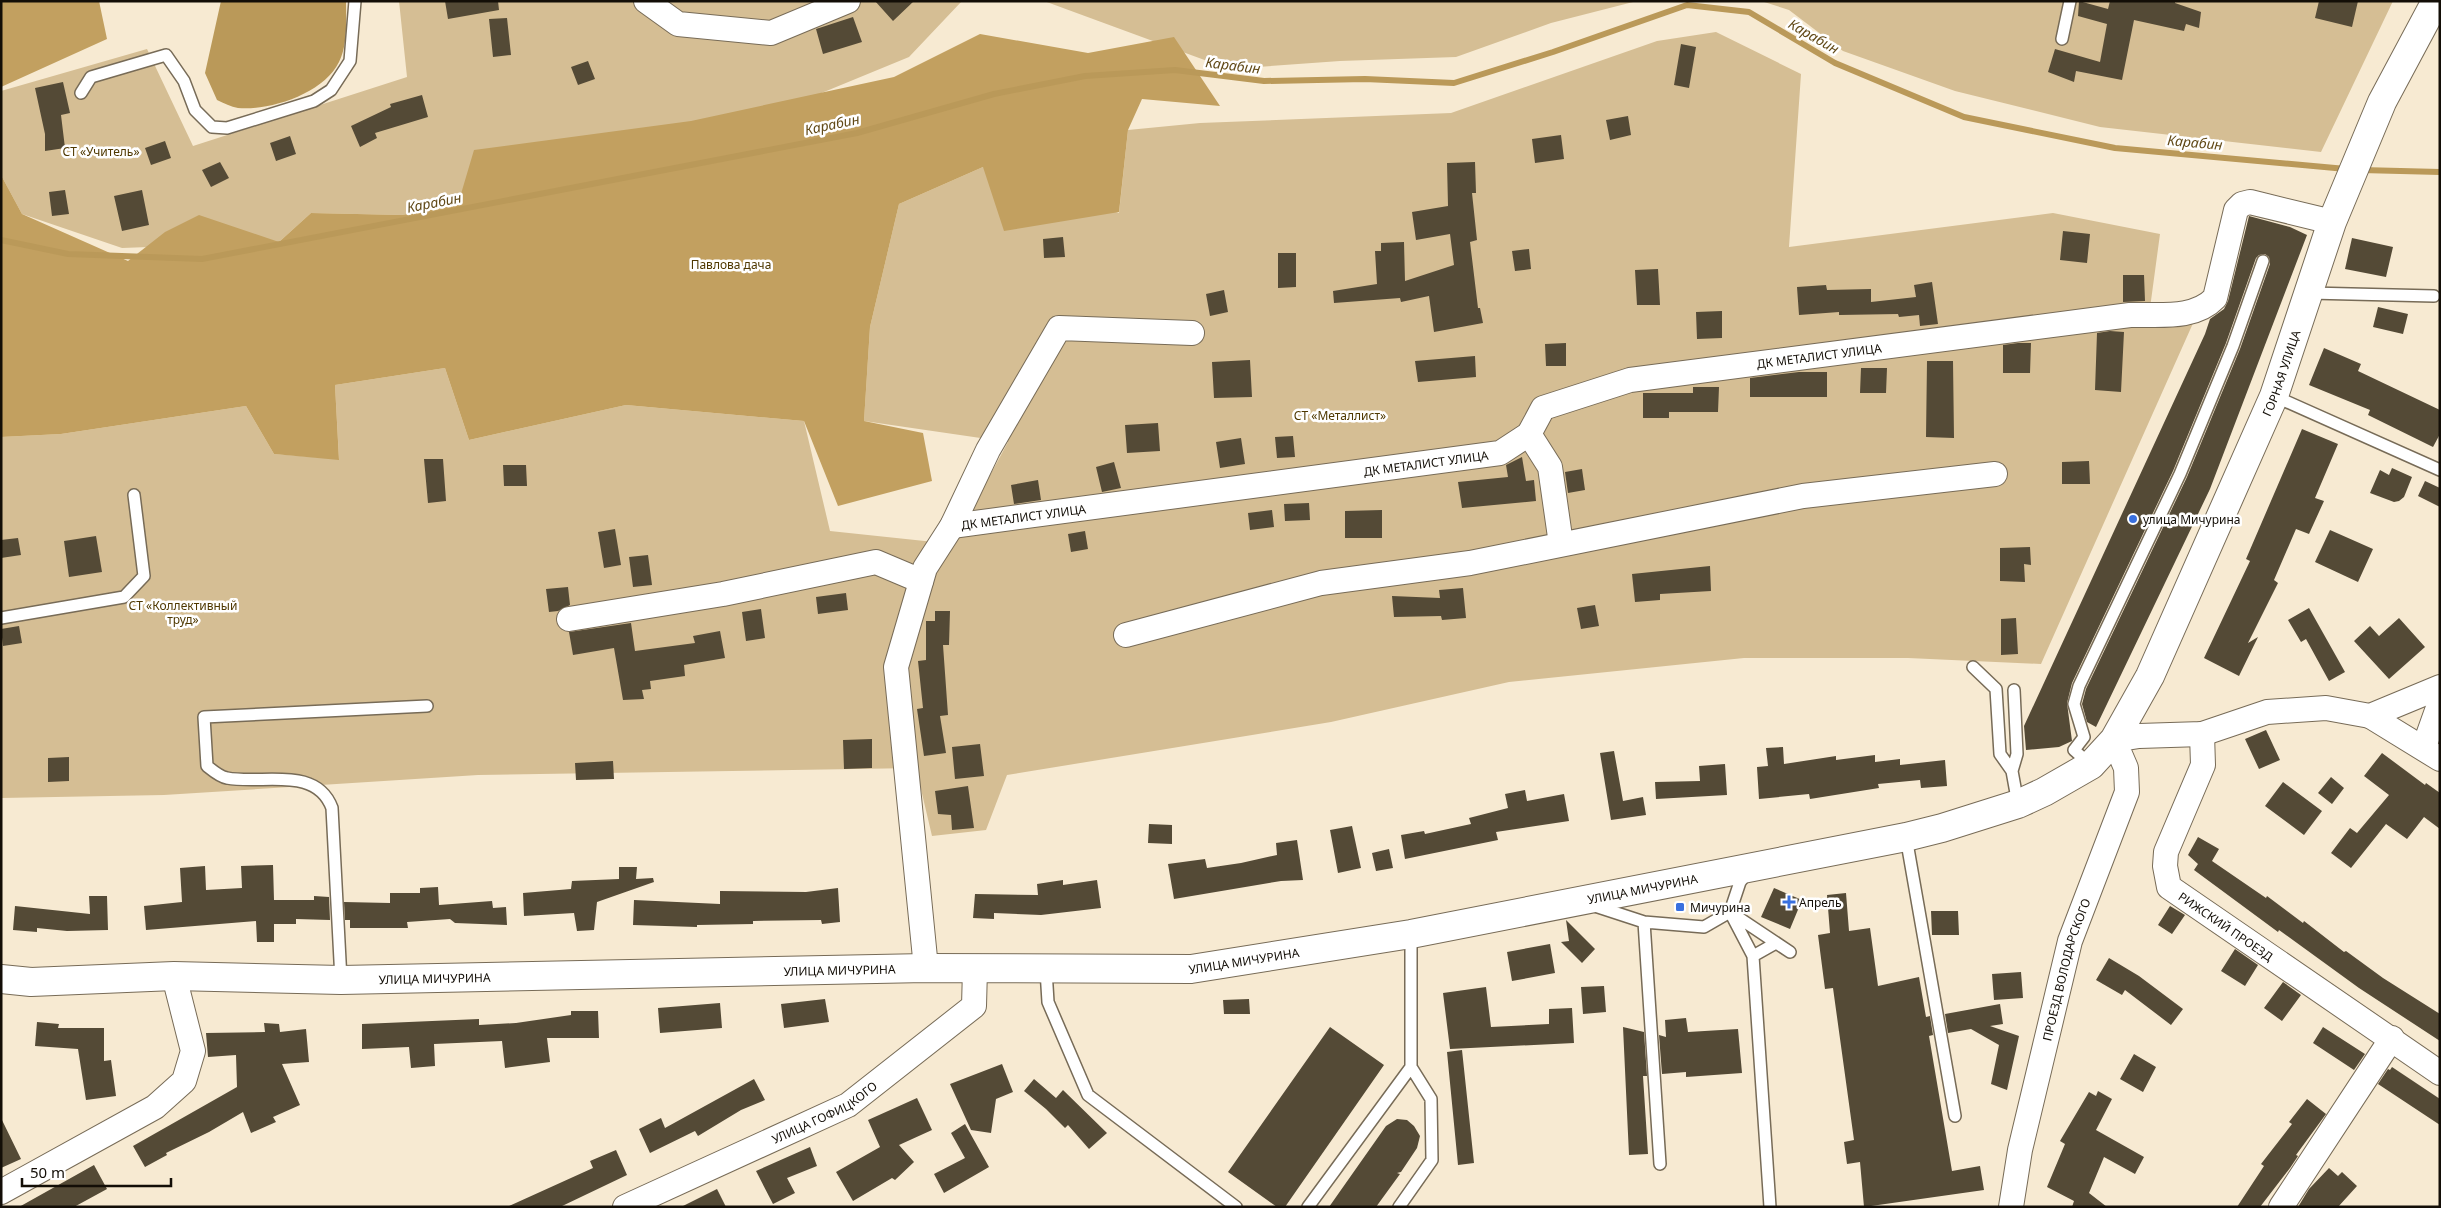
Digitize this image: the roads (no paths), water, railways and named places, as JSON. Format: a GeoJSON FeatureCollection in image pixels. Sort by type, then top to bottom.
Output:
{"type":"FeatureCollection","features":[{"type":"Feature","properties":{"kind":"street"},"geometry":{"type":"LineString","coordinates":[[646,1],[678,24],[771,33],[848,1]]}},
{"type":"Feature","properties":{"kind":"street","name":"ГОРНАЯ УЛИЦА"},"geometry":{"type":"LineString","coordinates":[[2114,740],[2150,676],[2274,396],[2345,188],[2382,102],[2431,9]]}},
{"type":"Feature","properties":{"kind":"street","name":"ДК МЕТАЛИСТ УЛИЦА"},"geometry":{"type":"LineString","coordinates":[[952,526],[1500,453],[1529,434],[1543,408],[1630,380],[2130,315],[2194,312],[2206,307],[2215,298],[2236,210],[2242,204],[2250,202],[2332,222]]}},
{"type":"Feature","properties":{"kind":"street","name":"ДК МЕТАЛИСТ УЛИЦА"},"geometry":{"type":"LineString","coordinates":[[952,526],[988,450],[1059,328],[1192,333]]}},
{"type":"Feature","properties":{"kind":"street"},"geometry":{"type":"LineString","coordinates":[[1529,434],[1550,467],[1561,544]]}},
{"type":"Feature","properties":{"kind":"street"},"geometry":{"type":"LineString","coordinates":[[1126,635],[1321,583],[1470,563],[1803,496],[1995,474]]}},
{"type":"Feature","properties":{"kind":"street"},"geometry":{"type":"LineString","coordinates":[[926,968],[896,667],[925,568],[952,526]]}},
{"type":"Feature","properties":{"kind":"street"},"geometry":{"type":"LineString","coordinates":[[569,619],[723,594],[876,562],[921,581]]}},
{"type":"Feature","properties":{"kind":"street"},"geometry":{"type":"LineString","coordinates":[[2370,716],[2440,687]]}},
{"type":"Feature","properties":{"kind":"street"},"geometry":{"type":"LineString","coordinates":[[2114,740],[2139,736],[2202,734],[2267,712],[2326,708],[2370,716],[2432,753],[2440,702]]}},
{"type":"Feature","properties":{"kind":"street","name":"РИЖСКИЙ ПРОЕЗД"},"geometry":{"type":"LineString","coordinates":[[2202,734],[2203,765],[2166,852],[2165,866],[2169,887],[2392,1038],[2440,1073]]}},
{"type":"Feature","properties":{"kind":"street","name":"УЛИЦА МИЧУРИНА"},"geometry":{"type":"LineString","coordinates":[[1,979],[31,982],[174,976],[341,980],[926,968],[1046,970],[1191,969],[1411,934],[1576,900],[1906,837],[1942,828],[2018,804],[2074,776],[2091,765],[2114,740]]}},
{"type":"Feature","properties":{"kind":"street","name":"ПРОЕЗД ВОЛОДАРСКОГО"},"geometry":{"type":"LineString","coordinates":[[2011,1207],[2020,1150],[2070,941],[2127,792],[2126,768],[2114,740]]}},
{"type":"Feature","properties":{"kind":"street","name":"УЛИЦА ГОФИЦКОГО"},"geometry":{"type":"LineString","coordinates":[[625,1207],[848,1105],[974,1006],[975,969]]}},
{"type":"Feature","properties":{"kind":"street"},"geometry":{"type":"LineString","coordinates":[[1,1192],[156,1107],[184,1081],[193,1051],[174,976]]}},
{"type":"Feature","properties":{"kind":"street"},"geometry":{"type":"LineString","coordinates":[[2281,1207],[2392,1038]]}},
{"type":"Feature","properties":{"kind":"lane"},"geometry":{"type":"LineString","coordinates":[[81,93],[91,77],[166,55],[184,81],[195,110],[212,127],[227,128],[314,101],[331,90],[350,61],[354,1]]}},
{"type":"Feature","properties":{"kind":"lane"},"geometry":{"type":"LineString","coordinates":[[2062,38],[2070,1]]}},
{"type":"Feature","properties":{"kind":"lane"},"geometry":{"type":"LineString","coordinates":[[2091,765],[2074,750],[2084,737],[2074,704],[2079,686],[2180,474],[2233,346],[2263,261]]}},
{"type":"Feature","properties":{"kind":"lane"},"geometry":{"type":"LineString","coordinates":[[2310,293],[2434,296]]}},
{"type":"Feature","properties":{"kind":"lane"},"geometry":{"type":"LineString","coordinates":[[2274,396],[2440,470]]}},
{"type":"Feature","properties":{"kind":"lane"},"geometry":{"type":"LineString","coordinates":[[1,618],[124,598],[144,576],[134,495]]}},
{"type":"Feature","properties":{"kind":"lane"},"geometry":{"type":"LineString","coordinates":[[1973,667],[1996,689],[2000,754],[2012,771],[2018,804]]}},
{"type":"Feature","properties":{"kind":"lane"},"geometry":{"type":"LineString","coordinates":[[2012,771],[2017,754],[2014,690]]}},
{"type":"Feature","properties":{"kind":"lane"},"geometry":{"type":"LineString","coordinates":[[341,980],[332,808],[327,795],[313,784],[294,780],[225,778],[207,766],[204,717],[427,706]]}},
{"type":"Feature","properties":{"kind":"lane"},"geometry":{"type":"LineString","coordinates":[[1906,837],[1956,1116]]}},
{"type":"Feature","properties":{"kind":"lane"},"geometry":{"type":"LineString","coordinates":[[1576,900],[1644,922],[1704,926],[1730,912],[1740,882],[1752,867]]}},
{"type":"Feature","properties":{"kind":"lane"},"geometry":{"type":"LineString","coordinates":[[1730,912],[1790,952]]}},
{"type":"Feature","properties":{"kind":"lane"},"geometry":{"type":"LineString","coordinates":[[1730,912],[1753,956],[1770,1207]]}},
{"type":"Feature","properties":{"kind":"lane"},"geometry":{"type":"LineString","coordinates":[[1644,922],[1660,1164]]}},
{"type":"Feature","properties":{"kind":"lane"},"geometry":{"type":"LineString","coordinates":[[1398,1207],[1432,1160],[1431,1099],[1411,1067],[1411,934]]}},
{"type":"Feature","properties":{"kind":"lane"},"geometry":{"type":"LineString","coordinates":[[1753,956],[1776,943]]}},
{"type":"Feature","properties":{"kind":"lane"},"geometry":{"type":"LineString","coordinates":[[1046,970],[1048,1002],[1088,1095],[1236,1207]]}},
{"type":"Feature","properties":{"kind":"lane"},"geometry":{"type":"LineString","coordinates":[[1308,1207],[1411,1067]]}},
{"type":"Feature","properties":{"kind":"waterway","name":"Карабин"},"geometry":{"type":"LineString","coordinates":[[1,240],[68,254],[202,259],[857,133],[994,94],[1085,76],[1175,70],[1264,81],[1365,79],[1454,83],[1553,52],[1687,5],[1749,12],[1835,63],[1964,117],[2115,148],[2346,169]]}},
{"type":"Feature","properties":{"kind":"waterway","name":"Карабин"},"geometry":{"type":"LineString","coordinates":[[2361,170],[2440,172]]}},
{"type":"Feature","properties":{"kind":"place","name":"улица Мичурина"},"geometry":{"type":"Point","coordinates":[2133,519]}},
{"type":"Feature","properties":{"kind":"place","name":"Апрель"},"geometry":{"type":"Point","coordinates":[1789,902]}},
{"type":"Feature","properties":{"kind":"place","name":"Мичурина"},"geometry":{"type":"Point","coordinates":[1680,907]}},
{"type":"Feature","properties":{"kind":"park label","name":"СТ «Учитель»"},"geometry":{"type":"Point","coordinates":[101,151]}},
{"type":"Feature","properties":{"kind":"park label","name":"Павлова дача"},"geometry":{"type":"Point","coordinates":[731,264]}},
{"type":"Feature","properties":{"kind":"park label","name":"СТ «Металлист»"},"geometry":{"type":"Point","coordinates":[1340,415]}},
{"type":"Feature","properties":{"kind":"park label","name":"СТ «Коллективный труд»"},"geometry":{"type":"Point","coordinates":[183,612]}}]}
